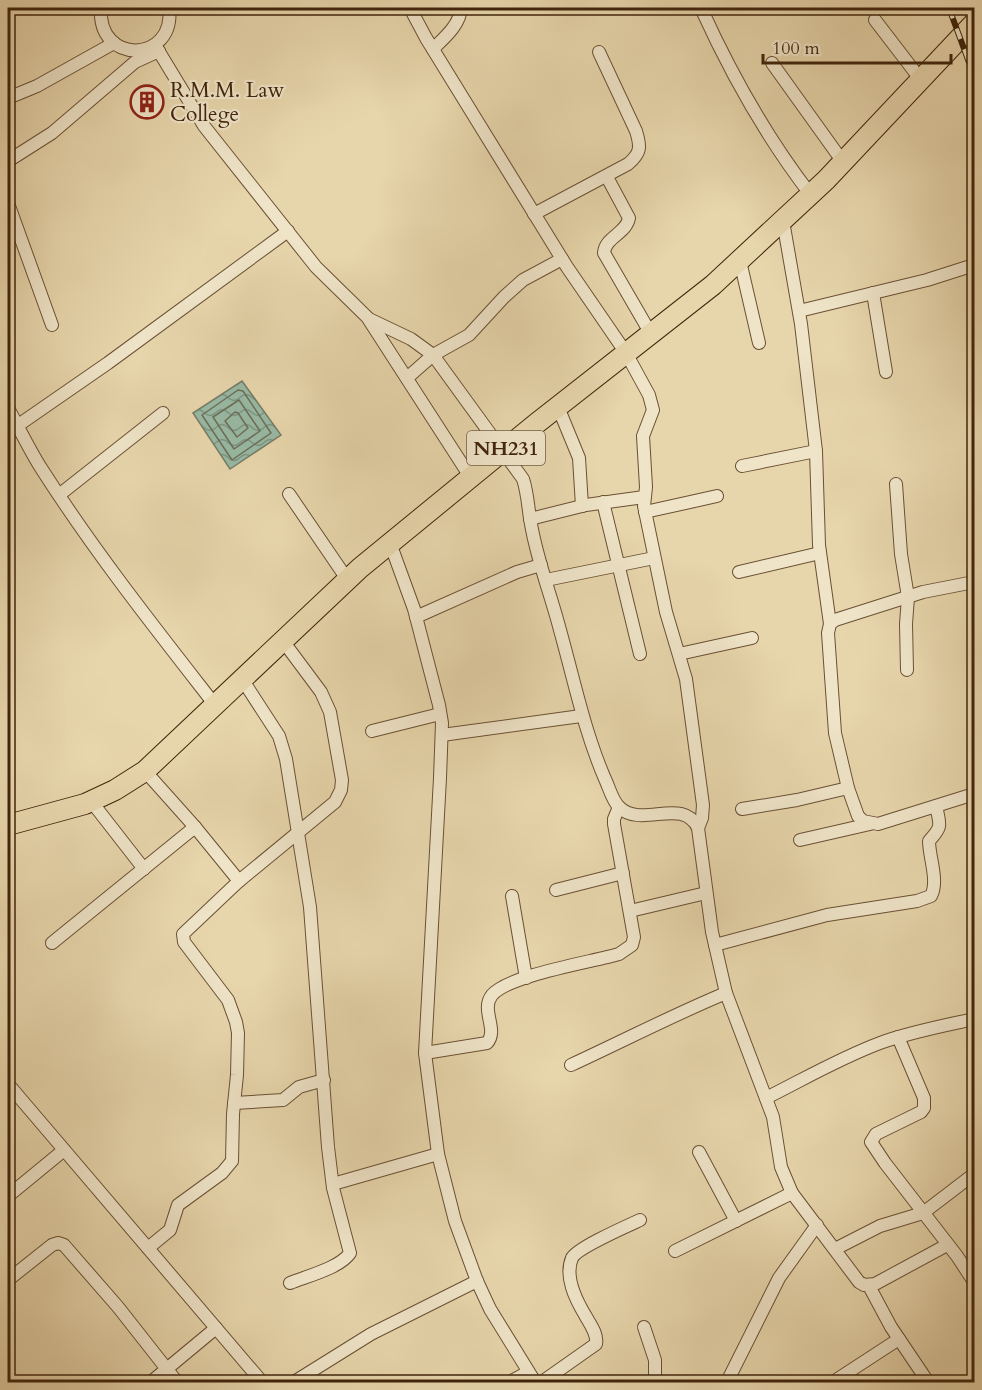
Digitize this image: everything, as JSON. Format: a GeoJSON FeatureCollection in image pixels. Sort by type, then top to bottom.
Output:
{"type":"FeatureCollection","features":[{"type":"Feature","properties":{"kind":"highway","name":"NH231"},"geometry":{"type":"LineString","coordinates":[[8,825],[91,801],[115,790],[145,771],[347,579],[740,261],[843,162],[975,23]]}},
{"type":"Feature","properties":{"kind":"street"},"geometry":{"type":"LineString","coordinates":[[101,8],[100,19],[104,31],[120,48],[132,51],[157,48]]}},
{"type":"Feature","properties":{"kind":"street"},"geometry":{"type":"LineString","coordinates":[[8,160],[51,133],[135,62],[157,48],[168,29],[170,8]]}},
{"type":"Feature","properties":{"kind":"street"},"geometry":{"type":"LineString","coordinates":[[410,8],[562,259],[626,353],[644,385],[653,410],[643,436],[645,512],[666,612],[689,693],[704,805],[698,828]]}},
{"type":"Feature","properties":{"kind":"street"},"geometry":{"type":"LineString","coordinates":[[433,49],[449,34],[462,8]]}},
{"type":"Feature","properties":{"kind":"street"},"geometry":{"type":"LineString","coordinates":[[701,8],[733,74],[768,135],[810,195]]}},
{"type":"Feature","properties":{"kind":"street"},"geometry":{"type":"LineString","coordinates":[[875,20],[921,80]]}},
{"type":"Feature","properties":{"kind":"street"},"geometry":{"type":"LineString","coordinates":[[8,98],[37,86],[114,43]]}},
{"type":"Feature","properties":{"kind":"street"},"geometry":{"type":"LineString","coordinates":[[157,48],[204,126],[329,281],[369,319],[471,478]]}},
{"type":"Feature","properties":{"kind":"street"},"geometry":{"type":"LineString","coordinates":[[534,214],[607,177],[636,158],[640,145],[636,131],[599,52]]}},
{"type":"Feature","properties":{"kind":"street"},"geometry":{"type":"LineString","coordinates":[[772,63],[843,162]]}},
{"type":"Feature","properties":{"kind":"street"},"geometry":{"type":"LineString","coordinates":[[607,177],[628,218],[624,229],[609,241],[604,248],[604,253],[651,334]]}},
{"type":"Feature","properties":{"kind":"street"},"geometry":{"type":"LineString","coordinates":[[9,209],[52,325]]}},
{"type":"Feature","properties":{"kind":"street"},"geometry":{"type":"LineString","coordinates":[[783,221],[799,311],[816,451],[820,553],[830,624],[828,633],[835,733],[848,788],[858,816],[870,824]]}},
{"type":"Feature","properties":{"kind":"street"},"geometry":{"type":"LineString","coordinates":[[17,426],[118,356],[288,231]]}},
{"type":"Feature","properties":{"kind":"street"},"geometry":{"type":"LineString","coordinates":[[407,378],[433,355],[469,335],[504,297],[524,280],[562,259]]}},
{"type":"Feature","properties":{"kind":"street"},"geometry":{"type":"LineString","coordinates":[[740,261],[759,343]]}},
{"type":"Feature","properties":{"kind":"street"},"geometry":{"type":"LineString","coordinates":[[799,311],[938,277],[975,265]]}},
{"type":"Feature","properties":{"kind":"street"},"geometry":{"type":"LineString","coordinates":[[873,293],[885,372]]}},
{"type":"Feature","properties":{"kind":"street"},"geometry":{"type":"LineString","coordinates":[[369,319],[411,339],[433,355],[523,479],[541,565],[582,716],[601,770],[619,807],[632,814],[682,813],[694,820],[698,828],[705,893],[726,993],[773,1117],[781,1167],[792,1193],[859,1282],[869,1286],[899,1339],[928,1383]]}},
{"type":"Feature","properties":{"kind":"street"},"geometry":{"type":"LineString","coordinates":[[558,406],[579,458],[582,506]]}},
{"type":"Feature","properties":{"kind":"street"},"geometry":{"type":"LineString","coordinates":[[8,408],[40,467],[59,495],[142,610],[215,705]]}},
{"type":"Feature","properties":{"kind":"street"},"geometry":{"type":"LineString","coordinates":[[59,495],[163,412]]}},
{"type":"Feature","properties":{"kind":"street"},"geometry":{"type":"LineString","coordinates":[[742,466],[816,451]]}},
{"type":"Feature","properties":{"kind":"street"},"geometry":{"type":"LineString","coordinates":[[896,484],[908,597],[907,670]]}},
{"type":"Feature","properties":{"kind":"street"},"geometry":{"type":"LineString","coordinates":[[289,494],[347,579]]}},
{"type":"Feature","properties":{"kind":"street"},"geometry":{"type":"LineString","coordinates":[[645,512],[717,496]]}},
{"type":"Feature","properties":{"kind":"street"},"geometry":{"type":"LineString","coordinates":[[530,519],[582,506],[644,497]]}},
{"type":"Feature","properties":{"kind":"street"},"geometry":{"type":"LineString","coordinates":[[603,502],[640,654]]}},
{"type":"Feature","properties":{"kind":"street"},"geometry":{"type":"LineString","coordinates":[[390,543],[416,617],[440,714],[442,735],[425,1053],[438,1154],[455,1221],[477,1281],[490,1309],[531,1377],[510,1383]]}},
{"type":"Feature","properties":{"kind":"street"},"geometry":{"type":"LineString","coordinates":[[739,572],[820,553]]}},
{"type":"Feature","properties":{"kind":"street"},"geometry":{"type":"LineString","coordinates":[[546,580],[654,558]]}},
{"type":"Feature","properties":{"kind":"street"},"geometry":{"type":"LineString","coordinates":[[416,617],[517,572],[541,565]]}},
{"type":"Feature","properties":{"kind":"street"},"geometry":{"type":"LineString","coordinates":[[830,624],[835,620],[936,588],[975,582]]}},
{"type":"Feature","properties":{"kind":"street"},"geometry":{"type":"LineString","coordinates":[[679,654],[752,638]]}},
{"type":"Feature","properties":{"kind":"street"},"geometry":{"type":"LineString","coordinates":[[148,1248],[170,1230],[178,1205],[230,1166],[232,1161],[238,1033],[236,1022],[228,1000],[182,938],[186,930],[239,881],[335,802],[341,790],[342,780],[334,731],[326,701],[283,641]]}},
{"type":"Feature","properties":{"kind":"street"},"geometry":{"type":"LineString","coordinates":[[242,680],[281,741],[286,759],[310,907],[328,1147],[333,1184],[350,1253],[346,1259],[337,1264],[290,1283]]}},
{"type":"Feature","properties":{"kind":"street"},"geometry":{"type":"LineString","coordinates":[[372,731],[440,714]]}},
{"type":"Feature","properties":{"kind":"street"},"geometry":{"type":"LineString","coordinates":[[442,735],[582,716]]}},
{"type":"Feature","properties":{"kind":"street"},"geometry":{"type":"LineString","coordinates":[[145,771],[239,881]]}},
{"type":"Feature","properties":{"kind":"street"},"geometry":{"type":"LineString","coordinates":[[742,809],[798,800],[848,788]]}},
{"type":"Feature","properties":{"kind":"street"},"geometry":{"type":"LineString","coordinates":[[800,840],[878,824],[975,794]]}},
{"type":"Feature","properties":{"kind":"street"},"geometry":{"type":"LineString","coordinates":[[91,801],[144,869]]}},
{"type":"Feature","properties":{"kind":"street"},"geometry":{"type":"LineString","coordinates":[[715,945],[817,917],[931,896],[934,891],[934,882],[929,841],[939,828],[936,806]]}},
{"type":"Feature","properties":{"kind":"street"},"geometry":{"type":"LineString","coordinates":[[425,1053],[487,1043],[492,1033],[489,1001],[492,995],[502,988],[526,978],[605,958],[628,949],[632,945],[634,937],[614,819],[619,807]]}},
{"type":"Feature","properties":{"kind":"street"},"geometry":{"type":"LineString","coordinates":[[52,943],[195,827]]}},
{"type":"Feature","properties":{"kind":"street"},"geometry":{"type":"LineString","coordinates":[[556,890],[623,873]]}},
{"type":"Feature","properties":{"kind":"street"},"geometry":{"type":"LineString","coordinates":[[630,911],[705,893]]}},
{"type":"Feature","properties":{"kind":"street"},"geometry":{"type":"LineString","coordinates":[[512,896],[526,978]]}},
{"type":"Feature","properties":{"kind":"street"},"geometry":{"type":"LineString","coordinates":[[571,1065],[664,1019],[726,993]]}},
{"type":"Feature","properties":{"kind":"street"},"geometry":{"type":"LineString","coordinates":[[766,1098],[855,1053],[898,1037],[975,1019]]}},
{"type":"Feature","properties":{"kind":"street"},"geometry":{"type":"LineString","coordinates":[[898,1037],[924,1098],[924,1108],[876,1134],[871,1142],[975,1282]]}},
{"type":"Feature","properties":{"kind":"street"},"geometry":{"type":"LineString","coordinates":[[234,1103],[283,1100],[299,1087],[324,1080]]}},
{"type":"Feature","properties":{"kind":"street"},"geometry":{"type":"LineString","coordinates":[[8,1084],[262,1383]]}},
{"type":"Feature","properties":{"kind":"street"},"geometry":{"type":"LineString","coordinates":[[8,1196],[64,1150]]}},
{"type":"Feature","properties":{"kind":"street"},"geometry":{"type":"LineString","coordinates":[[699,1152],[736,1221]]}},
{"type":"Feature","properties":{"kind":"street"},"geometry":{"type":"LineString","coordinates":[[333,1184],[438,1154]]}},
{"type":"Feature","properties":{"kind":"street"},"geometry":{"type":"LineString","coordinates":[[835,1249],[880,1226],[923,1213],[973,1180]]}},
{"type":"Feature","properties":{"kind":"street"},"geometry":{"type":"LineString","coordinates":[[675,1251],[792,1193]]}},
{"type":"Feature","properties":{"kind":"street"},"geometry":{"type":"LineString","coordinates":[[542,1383],[596,1344],[595,1334],[572,1290],[572,1259],[587,1247],[640,1220]]}},
{"type":"Feature","properties":{"kind":"street"},"geometry":{"type":"LineString","coordinates":[[727,1383],[779,1278],[817,1225]]}},
{"type":"Feature","properties":{"kind":"street"},"geometry":{"type":"LineString","coordinates":[[8,1280],[52,1245],[58,1243],[64,1245],[97,1282],[177,1383]]}},
{"type":"Feature","properties":{"kind":"street"},"geometry":{"type":"LineString","coordinates":[[869,1286],[947,1245]]}},
{"type":"Feature","properties":{"kind":"street"},"geometry":{"type":"LineString","coordinates":[[294,1383],[371,1334],[477,1281]]}},
{"type":"Feature","properties":{"kind":"street"},"geometry":{"type":"LineString","coordinates":[[644,1327],[655,1360],[655,1383]]}},
{"type":"Feature","properties":{"kind":"street"},"geometry":{"type":"LineString","coordinates":[[152,1383],[216,1328]]}},
{"type":"Feature","properties":{"kind":"street"},"geometry":{"type":"LineString","coordinates":[[833,1383],[899,1339]]}},
{"type":"Feature","properties":{"kind":"water"},"geometry":{"type":"Polygon","coordinates":[[[242,381],[281,435],[230,469],[193,413],[242,381]]]}},
{"type":"Feature","properties":{"kind":"railway"},"geometry":{"type":"LineString","coordinates":[[949,8],[974,76]]}},
{"type":"Feature","properties":{"kind":"place","name":"R.M.M. Law College"},"geometry":{"type":"Point","coordinates":[147,102]}}]}
